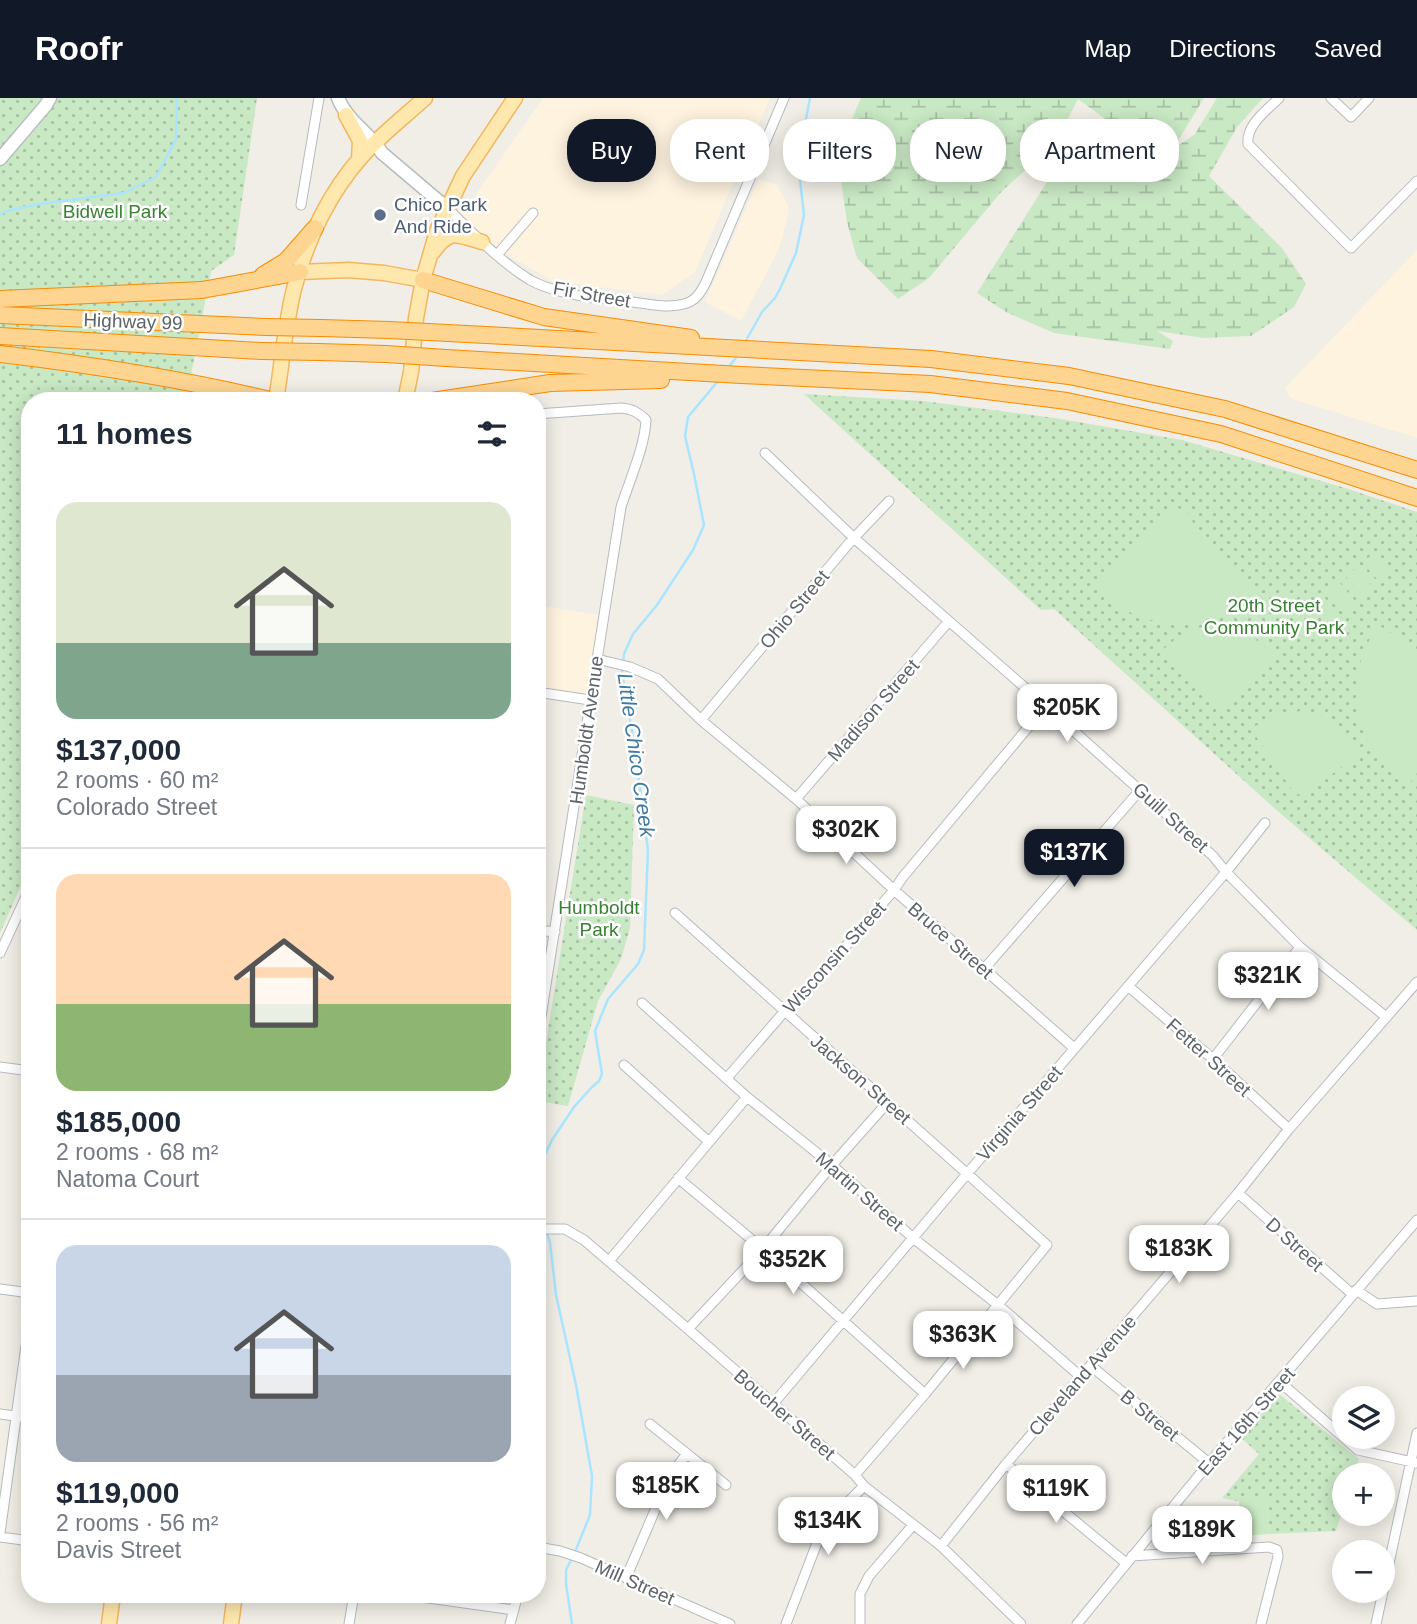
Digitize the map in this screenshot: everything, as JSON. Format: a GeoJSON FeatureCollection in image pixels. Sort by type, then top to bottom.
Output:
{"type":"FeatureCollection","features":[{"type":"Feature","properties":{"kind":"highway"},"geometry":{"type":"LineString","coordinates":[[0,299],[202,290],[255,279],[286,261],[314,228]]}},
{"type":"Feature","properties":{"kind":"highway"},"geometry":{"type":"LineString","coordinates":[[255,279],[300,272]]}},
{"type":"Feature","properties":{"kind":"highway"},"geometry":{"type":"LineString","coordinates":[[423,280],[544,317],[708,341],[720,349]]}},
{"type":"Feature","properties":{"kind":"highway","name":"Highway 99"},"geometry":{"type":"LineString","coordinates":[[0,315],[389,330],[931,359],[1069,376],[1225,409],[1417,470]]}},
{"type":"Feature","properties":{"kind":"highway"},"geometry":{"type":"LineString","coordinates":[[0,336],[261,351],[386,354],[702,376]]}},
{"type":"Feature","properties":{"kind":"highway"},"geometry":{"type":"LineString","coordinates":[[0,354],[121,371],[239,392]]}},
{"type":"Feature","properties":{"kind":"highway"},"geometry":{"type":"LineString","coordinates":[[489,392],[550,383],[741,375],[930,384],[1067,401],[1221,434],[1417,498]]}},
{"type":"Feature","properties":{"kind":"highway"},"geometry":{"type":"LineString","coordinates":[[495,392],[502,390]]}},
{"type":"Feature","properties":{"kind":"main road"},"geometry":{"type":"LineString","coordinates":[[277,392],[294,289],[314,228],[359,159],[425,98]]}},
{"type":"Feature","properties":{"kind":"main road"},"geometry":{"type":"LineString","coordinates":[[407,392],[423,280],[437,231],[463,176],[515,98]]}},
{"type":"Feature","properties":{"kind":"main road"},"geometry":{"type":"LineString","coordinates":[[346,115],[359,141],[359,159]]}},
{"type":"Feature","properties":{"kind":"main road"},"geometry":{"type":"LineString","coordinates":[[430,256],[441,240],[449,236],[459,235],[482,242]]}},
{"type":"Feature","properties":{"kind":"main road"},"geometry":{"type":"LineString","coordinates":[[300,272],[348,270],[423,280]]}},
{"type":"Feature","properties":{"kind":"main road"},"geometry":{"type":"LineString","coordinates":[[109,1624],[112,1603]]}},
{"type":"Feature","properties":{"kind":"main road"},"geometry":{"type":"LineString","coordinates":[[231,1624],[234,1603]]}},
{"type":"Feature","properties":{"kind":"street"},"geometry":{"type":"LineString","coordinates":[[0,159],[50,98]]}},
{"type":"Feature","properties":{"kind":"street"},"geometry":{"type":"LineString","coordinates":[[301,205],[319,98]]}},
{"type":"Feature","properties":{"kind":"street"},"geometry":{"type":"LineString","coordinates":[[338,98],[346,115]]}},
{"type":"Feature","properties":{"kind":"street","name":"Fir Street"},"geometry":{"type":"LineString","coordinates":[[346,115],[375,142],[382,153],[516,271],[533,281],[567,293],[669,306],[694,300],[700,293],[785,98]]}},
{"type":"Feature","properties":{"kind":"street"},"geometry":{"type":"LineString","coordinates":[[1279,98],[1255,122],[1247,138],[1248,145],[1350,248],[1417,181]]}},
{"type":"Feature","properties":{"kind":"street"},"geometry":{"type":"LineString","coordinates":[[1331,98],[1351,117],[1369,98]]}},
{"type":"Feature","properties":{"kind":"street"},"geometry":{"type":"LineString","coordinates":[[496,255],[533,213]]}},
{"type":"Feature","properties":{"kind":"street","name":"Humboldt Avenue"},"geometry":{"type":"LineString","coordinates":[[546,413],[621,408],[630,409],[646,420],[640,450],[621,507],[602,660],[590,700],[546,987]]}},
{"type":"Feature","properties":{"kind":"street","name":"Guill Street"},"geometry":{"type":"LineString","coordinates":[[765,453],[854,538],[1141,789],[1213,856],[1300,947],[1385,1016]]}},
{"type":"Feature","properties":{"kind":"street","name":"Ohio Street"},"geometry":{"type":"LineString","coordinates":[[701,720],[889,500]]}},
{"type":"Feature","properties":{"kind":"street","name":"Madison Street"},"geometry":{"type":"LineString","coordinates":[[796,799],[949,621]]}},
{"type":"Feature","properties":{"kind":"street","name":"Bruce Street"},"geometry":{"type":"LineString","coordinates":[[602,660],[630,667],[658,679],[701,720],[796,799],[894,890],[1074,1048]]}},
{"type":"Feature","properties":{"kind":"street"},"geometry":{"type":"LineString","coordinates":[[546,693],[590,700]]}},
{"type":"Feature","properties":{"kind":"street","name":"Wisconsin Street"},"geometry":{"type":"LineString","coordinates":[[727,1078],[784,1013],[796,1004],[894,890],[901,878],[1046,706]]}},
{"type":"Feature","properties":{"kind":"street"},"geometry":{"type":"LineString","coordinates":[[984,969],[1141,789]]}},
{"type":"Feature","properties":{"kind":"street","name":"Virginia Street"},"geometry":{"type":"LineString","coordinates":[[773,1404],[1265,823]]}},
{"type":"Feature","properties":{"kind":"street"},"geometry":{"type":"LineString","coordinates":[[0,953],[21,908]]}},
{"type":"Feature","properties":{"kind":"street","name":"Jackson Street"},"geometry":{"type":"LineString","coordinates":[[675,913],[1047,1245],[998,1305]]}},
{"type":"Feature","properties":{"kind":"street"},"geometry":{"type":"LineString","coordinates":[[546,931],[555,932]]}},
{"type":"Feature","properties":{"kind":"street"},"geometry":{"type":"LineString","coordinates":[[1213,1059],[1300,947]]}},
{"type":"Feature","properties":{"kind":"street","name":"Cleveland Avenue"},"geometry":{"type":"LineString","coordinates":[[941,1546],[1080,1376],[1238,1193],[1385,1016],[1417,982]]}},
{"type":"Feature","properties":{"kind":"street","name":"Fetter Street"},"geometry":{"type":"LineString","coordinates":[[1128,986],[1289,1129]]}},
{"type":"Feature","properties":{"kind":"street","name":"Martin Street"},"geometry":{"type":"LineString","coordinates":[[642,1003],[747,1097],[832,1165],[913,1238],[998,1305],[1080,1376]]}},
{"type":"Feature","properties":{"kind":"street"},"geometry":{"type":"LineString","coordinates":[[624,1065],[708,1141]]}},
{"type":"Feature","properties":{"kind":"street"},"geometry":{"type":"LineString","coordinates":[[0,1067],[21,1070]]}},
{"type":"Feature","properties":{"kind":"street"},"geometry":{"type":"LineString","coordinates":[[609,1261],[747,1097]]}},
{"type":"Feature","properties":{"kind":"street"},"geometry":{"type":"LineString","coordinates":[[688,1329],[763,1249],[888,1102]]}},
{"type":"Feature","properties":{"kind":"street"},"geometry":{"type":"LineString","coordinates":[[678,1178],[763,1249],[925,1394]]}},
{"type":"Feature","properties":{"kind":"street","name":"D Street"},"geometry":{"type":"LineString","coordinates":[[1238,1193],[1354,1292],[1377,1304],[1417,1301]]}},
{"type":"Feature","properties":{"kind":"street","name":"East 16th Street"},"geometry":{"type":"LineString","coordinates":[[1077,1624],[1209,1463],[1417,1220]]}},
{"type":"Feature","properties":{"kind":"street","name":"Boucher Street"},"geometry":{"type":"LineString","coordinates":[[546,1229],[565,1229],[584,1240],[855,1475],[864,1486],[941,1546],[1021,1624]]}},
{"type":"Feature","properties":{"kind":"street"},"geometry":{"type":"LineString","coordinates":[[0,1289],[21,1292]]}},
{"type":"Feature","properties":{"kind":"street"},"geometry":{"type":"LineString","coordinates":[[855,1475],[998,1305]]}},
{"type":"Feature","properties":{"kind":"street","name":"B Street"},"geometry":{"type":"LineString","coordinates":[[1091,1366],[1209,1463]]}},
{"type":"Feature","properties":{"kind":"street"},"geometry":{"type":"LineString","coordinates":[[1280,1382],[1358,1450],[1414,1462]]}},
{"type":"Feature","properties":{"kind":"street"},"geometry":{"type":"LineString","coordinates":[[21,1386],[0,1535],[21,1539]]}},
{"type":"Feature","properties":{"kind":"street"},"geometry":{"type":"LineString","coordinates":[[0,1414],[21,1417]]}},
{"type":"Feature","properties":{"kind":"street"},"geometry":{"type":"LineString","coordinates":[[650,1424],[726,1485]]}},
{"type":"Feature","properties":{"kind":"street"},"geometry":{"type":"LineString","coordinates":[[1376,1624],[1414,1462],[1417,1433]]}},
{"type":"Feature","properties":{"kind":"street"},"geometry":{"type":"LineString","coordinates":[[626,1578],[670,1475],[687,1454]]}},
{"type":"Feature","properties":{"kind":"street"},"geometry":{"type":"LineString","coordinates":[[1006,1464],[1129,1559],[1269,1547],[1277,1550],[1279,1557],[1261,1624]]}},
{"type":"Feature","properties":{"kind":"street"},"geometry":{"type":"LineString","coordinates":[[786,1624],[817,1543],[840,1510],[864,1486]]}},
{"type":"Feature","properties":{"kind":"street"},"geometry":{"type":"LineString","coordinates":[[860,1624],[860,1594],[869,1576],[914,1525]]}},
{"type":"Feature","properties":{"kind":"street","name":"Mill Street"},"geometry":{"type":"LineString","coordinates":[[546,1548],[581,1558],[730,1624]]}},
{"type":"Feature","properties":{"kind":"street"},"geometry":{"type":"LineString","coordinates":[[349,1624],[352,1603]]}},
{"type":"Feature","properties":{"kind":"street"},"geometry":{"type":"LineString","coordinates":[[464,1603],[514,1610]]}},
{"type":"Feature","properties":{"kind":"street"},"geometry":{"type":"LineString","coordinates":[[510,1624],[516,1603]]}},
{"type":"Feature","properties":{"kind":"shaded area"},"geometry":{"type":"Polygon","coordinates":[[[543,98],[770,98],[761,119],[670,119],[670,182],[734,182],[695,272],[662,295],[553,281],[503,252],[461,216],[543,98]]]}},
{"type":"Feature","properties":{"kind":"shaded area"},"geometry":{"type":"Polygon","coordinates":[[[758,182],[777,185],[788,205],[788,215],[774,259],[741,321],[705,302],[758,182]]]}},
{"type":"Feature","properties":{"kind":"shaded area"},"geometry":{"type":"Polygon","coordinates":[[[1417,250],[1417,438],[1290,398],[1285,388],[1417,250]]]}},
{"type":"Feature","properties":{"kind":"shaded area"},"geometry":{"type":"Polygon","coordinates":[[[546,607],[599,615],[586,695],[546,689],[546,607]]]}},
{"type":"Feature","properties":{"kind":"green space","name":"Bidwell Park"},"geometry":{"type":"Polygon","coordinates":[[[0,98],[257,98],[234,255],[211,271],[188,392],[21,392],[21,885],[0,933],[0,98]]]}},
{"type":"Feature","properties":{"kind":"green space"},"geometry":{"type":"Polygon","coordinates":[[[861,98],[1204,98],[1179,139],[1179,119],[1105,119],[1078,99],[1068,119],[1020,119],[1020,175],[1002,191],[929,278],[898,299],[857,258],[847,222],[841,182],[896,182],[896,119],[852,119],[861,98]]]}},
{"type":"Feature","properties":{"kind":"green space"},"geometry":{"type":"Polygon","coordinates":[[[1217,98],[1263,98],[1237,127],[1209,176],[1282,248],[1306,284],[1294,307],[1251,336],[1204,338],[1157,331],[1173,341],[1170,349],[1054,333],[1006,312],[977,293],[1047,182],[1179,182],[1179,145],[1195,134],[1217,98]]]}},
{"type":"Feature","properties":{"kind":"green space","name":"20th Street Community Park"},"geometry":{"type":"Polygon","coordinates":[[[804,394],[923,401],[1055,418],[1182,440],[1417,512],[1417,930],[1273,807],[1054,609],[1041,610],[804,394]]]}},
{"type":"Feature","properties":{"kind":"green space"},"geometry":{"type":"Polygon","coordinates":[[[1174,509],[1186,512],[1254,590],[1236,605],[1216,616],[1194,622],[1151,620],[1130,612],[1093,584],[1174,509]]]}},
{"type":"Feature","properties":{"kind":"green space"},"geometry":{"type":"Polygon","coordinates":[[[1372,554],[1390,575],[1381,584],[1363,563],[1372,554]]]}},
{"type":"Feature","properties":{"kind":"green space"},"geometry":{"type":"Polygon","coordinates":[[[1356,568],[1374,589],[1365,598],[1346,577],[1356,568]]]}},
{"type":"Feature","properties":{"kind":"green space"},"geometry":{"type":"Polygon","coordinates":[[[1340,583],[1358,604],[1349,612],[1331,591],[1340,583]]]}},
{"type":"Feature","properties":{"kind":"green space"},"geometry":{"type":"Polygon","coordinates":[[[1324,597],[1343,618],[1333,626],[1315,605],[1324,597]]]}},
{"type":"Feature","properties":{"kind":"green space"},"geometry":{"type":"Polygon","coordinates":[[[1221,625],[1250,636],[1275,655],[1227,708],[1221,708],[1161,652],[1188,632],[1221,625]]]}},
{"type":"Feature","properties":{"kind":"green space"},"geometry":{"type":"Polygon","coordinates":[[[1379,625],[1417,651],[1417,773],[1409,784],[1375,752],[1364,732],[1358,711],[1356,690],[1359,668],[1379,625]]]}},
{"type":"Feature","properties":{"kind":"green space"},"geometry":{"type":"Polygon","coordinates":[[[1300,711],[1320,716],[1335,724],[1361,752],[1304,796],[1294,793],[1251,729],[1270,717],[1300,711]]]}},
{"type":"Feature","properties":{"kind":"green space","name":"Humboldt Park"},"geometry":{"type":"Polygon","coordinates":[[[586,795],[634,805],[630,928],[621,959],[598,1001],[568,1106],[546,1102],[546,1042],[586,795]]]}},
{"type":"Feature","properties":{"kind":"green space"},"geometry":{"type":"Polygon","coordinates":[[[1279,1394],[1332,1437],[1332,1449],[1347,1449],[1359,1459],[1358,1463],[1332,1463],[1332,1526],[1338,1526],[1336,1531],[1269,1534],[1266,1499],[1237,1501],[1222,1498],[1259,1454],[1241,1438],[1279,1394]]]}},
{"type":"Feature","properties":{"kind":"green space"},"geometry":{"type":"Polygon","coordinates":[[[1266,1498],[1269,1534],[1242,1536],[1239,1500],[1266,1498]]]}},
{"type":"Feature","properties":{"kind":"green space"},"geometry":{"type":"Polygon","coordinates":[[[1175,1521],[1185,1524],[1189,1535],[1184,1543],[1171,1543],[1166,1532],[1175,1521]]]}},
{"type":"Feature","properties":{"kind":"waterway"},"geometry":{"type":"LineString","coordinates":[[0,215],[6,211],[39,204],[124,193],[156,177],[176,139],[177,98]]}},
{"type":"Feature","properties":{"kind":"waterway","name":"Little Chico Creek"},"geometry":{"type":"LineString","coordinates":[[744,344],[762,312],[775,298],[796,253],[804,215],[799,171],[810,98]]}},
{"type":"Feature","properties":{"kind":"waterway","name":"Little Chico Creek"},"geometry":{"type":"LineString","coordinates":[[729,367],[737,356]]}},
{"type":"Feature","properties":{"kind":"waterway","name":"Little Chico Creek"},"geometry":{"type":"LineString","coordinates":[[546,1152],[574,1107],[599,1081],[602,1074],[595,1031],[608,999],[638,964],[644,950],[648,850],[622,674],[624,654],[633,634],[657,605],[693,550],[704,525],[685,436],[688,417],[718,381]]}},
{"type":"Feature","properties":{"kind":"waterway","name":"Little Chico Creek"},"geometry":{"type":"LineString","coordinates":[[546,1231],[592,1476],[590,1515],[575,1552]]}},
{"type":"Feature","properties":{"kind":"waterway","name":"Little Chico Creek"},"geometry":{"type":"LineString","coordinates":[[572,1558],[566,1570],[572,1624]]}},
{"type":"Feature","properties":{"kind":"place","name":"Chico Park And Ride"},"geometry":{"type":"Point","coordinates":[380,215]}}]}
